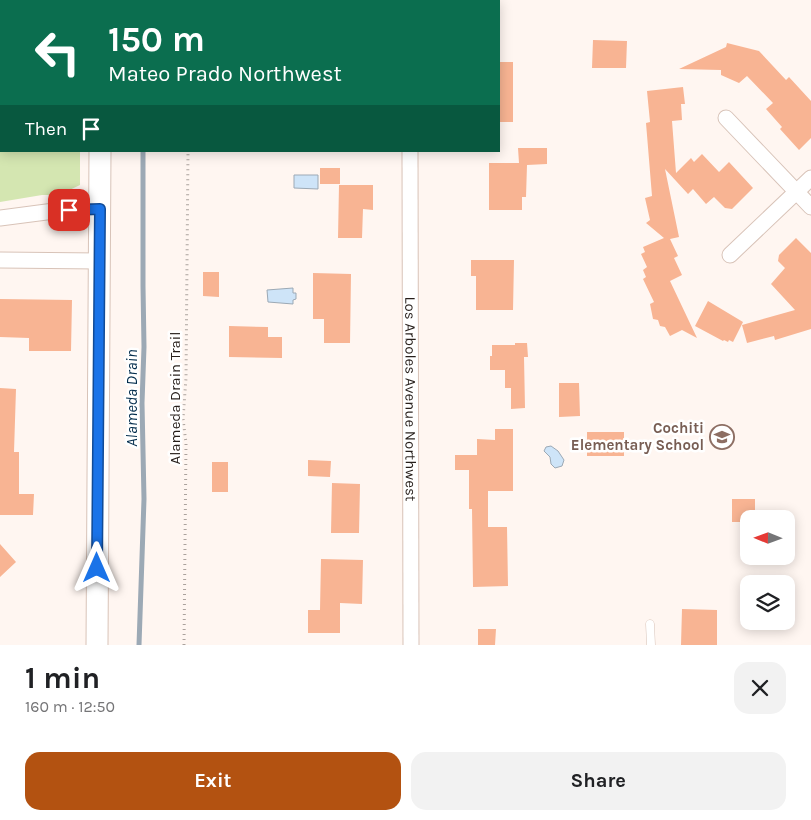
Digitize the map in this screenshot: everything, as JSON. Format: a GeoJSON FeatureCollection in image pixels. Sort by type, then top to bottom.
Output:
{"type":"FeatureCollection","features":[{"type":"Feature","properties":{"kind":"street"},"geometry":{"type":"LineString","coordinates":[[726,118],[811,207]]}},
{"type":"Feature","properties":{"kind":"street"},"geometry":{"type":"LineString","coordinates":[[97,645],[100,152]]}},
{"type":"Feature","properties":{"kind":"street","name":"Los Arboles Avenue Northwest"},"geometry":{"type":"LineString","coordinates":[[410,152],[411,645]]}},
{"type":"Feature","properties":{"kind":"street"},"geometry":{"type":"LineString","coordinates":[[730,256],[811,178]]}},
{"type":"Feature","properties":{"kind":"street"},"geometry":{"type":"LineString","coordinates":[[0,218],[54,211],[100,209]]}},
{"type":"Feature","properties":{"kind":"street"},"geometry":{"type":"LineString","coordinates":[[0,260],[99,262]]}},
{"type":"Feature","properties":{"kind":"lane"},"geometry":{"type":"LineString","coordinates":[[650,624],[650,645]]}},
{"type":"Feature","properties":{"kind":"path","name":"Alameda Drain Trail"},"geometry":{"type":"LineString","coordinates":[[184,645],[186,443],[183,419],[186,368],[188,152]]}},
{"type":"Feature","properties":{"kind":"green space"},"geometry":{"type":"Polygon","coordinates":[[[0,152],[80,152],[80,185],[59,195],[42,195],[0,202],[0,152]]]}},
{"type":"Feature","properties":{"kind":"water"},"geometry":{"type":"Polygon","coordinates":[[[294,175],[318,175],[318,189],[294,188],[294,175]]]}},
{"type":"Feature","properties":{"kind":"water"},"geometry":{"type":"Polygon","coordinates":[[[293,288],[293,293],[296,293],[296,299],[293,300],[293,304],[268,302],[267,290],[293,288]]]}},
{"type":"Feature","properties":{"kind":"water"},"geometry":{"type":"Polygon","coordinates":[[[551,446],[558,451],[564,460],[562,466],[555,468],[551,464],[550,457],[544,451],[546,447],[551,446]]]}},
{"type":"Feature","properties":{"kind":"building"},"geometry":{"type":"Polygon","coordinates":[[[593,40],[627,41],[626,68],[592,68],[593,40]]]}},
{"type":"Feature","properties":{"kind":"building"},"geometry":{"type":"Polygon","coordinates":[[[727,43],[759,51],[786,80],[789,77],[811,101],[811,138],[799,150],[780,129],[782,127],[766,109],[773,103],[747,76],[739,83],[721,75],[721,70],[679,69],[726,47],[727,43]]]}},
{"type":"Feature","properties":{"kind":"building"},"geometry":{"type":"Polygon","coordinates":[[[500,62],[513,62],[513,122],[500,122],[500,62]]]}},
{"type":"Feature","properties":{"kind":"building"},"geometry":{"type":"Polygon","coordinates":[[[683,87],[685,104],[681,104],[682,120],[672,121],[676,173],[691,158],[694,162],[702,154],[719,172],[729,162],[753,188],[732,209],[725,208],[714,197],[706,204],[693,189],[688,194],[665,169],[679,237],[670,239],[678,256],[674,258],[682,275],[670,281],[697,338],[682,330],[670,336],[665,327],[660,326],[658,320],[653,319],[650,304],[654,302],[643,279],[646,277],[643,270],[647,267],[641,254],[645,252],[643,247],[664,238],[646,223],[650,220],[645,198],[652,196],[646,123],[650,122],[647,91],[683,87]]]}},
{"type":"Feature","properties":{"kind":"building"},"geometry":{"type":"Polygon","coordinates":[[[518,148],[547,148],[547,164],[527,165],[526,197],[522,197],[522,210],[489,210],[489,163],[519,163],[518,148]]]}},
{"type":"Feature","properties":{"kind":"building"},"geometry":{"type":"Polygon","coordinates":[[[320,168],[340,168],[340,184],[320,184],[320,168]]]}},
{"type":"Feature","properties":{"kind":"building"},"geometry":{"type":"Polygon","coordinates":[[[339,185],[373,185],[373,210],[363,209],[362,238],[338,238],[339,185]]]}},
{"type":"Feature","properties":{"kind":"building"},"geometry":{"type":"Polygon","coordinates":[[[796,238],[811,253],[811,329],[775,340],[774,336],[747,343],[742,325],[795,310],[771,284],[785,268],[778,261],[779,255],[796,238]]]}},
{"type":"Feature","properties":{"kind":"building"},"geometry":{"type":"Polygon","coordinates":[[[471,260],[514,260],[513,310],[476,310],[476,276],[471,276],[471,260]]]}},
{"type":"Feature","properties":{"kind":"building"},"geometry":{"type":"Polygon","coordinates":[[[203,272],[219,272],[219,297],[203,296],[203,272]]]}},
{"type":"Feature","properties":{"kind":"building"},"geometry":{"type":"Polygon","coordinates":[[[313,273],[351,274],[350,343],[324,343],[324,319],[313,319],[313,273]]]}},
{"type":"Feature","properties":{"kind":"building"},"geometry":{"type":"Polygon","coordinates":[[[0,299],[72,300],[71,351],[29,351],[29,338],[0,337],[0,299]]]}},
{"type":"Feature","properties":{"kind":"building"},"geometry":{"type":"Polygon","coordinates":[[[708,301],[743,322],[733,342],[729,340],[728,342],[723,341],[695,326],[708,301]]]}},
{"type":"Feature","properties":{"kind":"building"},"geometry":{"type":"Polygon","coordinates":[[[229,326],[268,327],[268,337],[282,337],[282,358],[229,357],[229,326]]]}},
{"type":"Feature","properties":{"kind":"building"},"geometry":{"type":"Polygon","coordinates":[[[515,343],[527,343],[528,357],[524,357],[525,408],[511,409],[511,388],[505,388],[505,370],[490,370],[490,356],[492,356],[492,345],[515,345],[515,343]]]}},
{"type":"Feature","properties":{"kind":"building"},"geometry":{"type":"Polygon","coordinates":[[[559,383],[579,383],[580,416],[559,417],[559,383]]]}},
{"type":"Feature","properties":{"kind":"building"},"geometry":{"type":"Polygon","coordinates":[[[0,388],[16,389],[14,452],[19,452],[19,494],[34,494],[33,515],[0,515],[0,388]]]}},
{"type":"Feature","properties":{"kind":"building"},"geometry":{"type":"Polygon","coordinates":[[[495,429],[513,429],[513,491],[488,491],[488,527],[507,527],[508,586],[473,587],[472,509],[469,509],[469,470],[455,470],[455,455],[477,455],[477,439],[495,440],[495,429]]]}},
{"type":"Feature","properties":{"kind":"building"},"geometry":{"type":"Polygon","coordinates":[[[587,432],[624,432],[624,456],[587,456],[587,432]]]}},
{"type":"Feature","properties":{"kind":"building"},"geometry":{"type":"Polygon","coordinates":[[[308,460],[331,461],[330,477],[308,476],[308,460]]]}},
{"type":"Feature","properties":{"kind":"building"},"geometry":{"type":"Polygon","coordinates":[[[212,462],[228,462],[228,492],[212,492],[212,462]]]}},
{"type":"Feature","properties":{"kind":"building"},"geometry":{"type":"Polygon","coordinates":[[[332,483],[360,484],[359,533],[331,533],[332,483]]]}},
{"type":"Feature","properties":{"kind":"building"},"geometry":{"type":"Polygon","coordinates":[[[732,499],[755,499],[755,510],[740,510],[740,522],[732,522],[732,499]]]}},
{"type":"Feature","properties":{"kind":"building"},"geometry":{"type":"Polygon","coordinates":[[[0,544],[16,562],[0,577],[0,544]]]}},
{"type":"Feature","properties":{"kind":"building"},"geometry":{"type":"Polygon","coordinates":[[[321,559],[363,560],[362,604],[340,603],[340,633],[308,633],[308,610],[320,610],[321,559]]]}},
{"type":"Feature","properties":{"kind":"building"},"geometry":{"type":"Polygon","coordinates":[[[682,609],[717,610],[717,645],[681,645],[682,609]]]}},
{"type":"Feature","properties":{"kind":"building"},"geometry":{"type":"Polygon","coordinates":[[[478,629],[496,629],[495,645],[478,645],[478,629]]]}},
{"type":"Feature","properties":{"kind":"waterway","name":"Alameda Drain"},"geometry":{"type":"LineString","coordinates":[[139,645],[144,499],[142,403],[144,347],[143,152]]}},
{"type":"Feature","properties":{"kind":"place","name":"Cochiti Elementary School"},"geometry":{"type":"Point","coordinates":[722,437]}},
{"type":"Feature","properties":{"kind":"route"},"geometry":{"type":"LineString","coordinates":[[69,210],[100,209],[97,568]]}}]}
